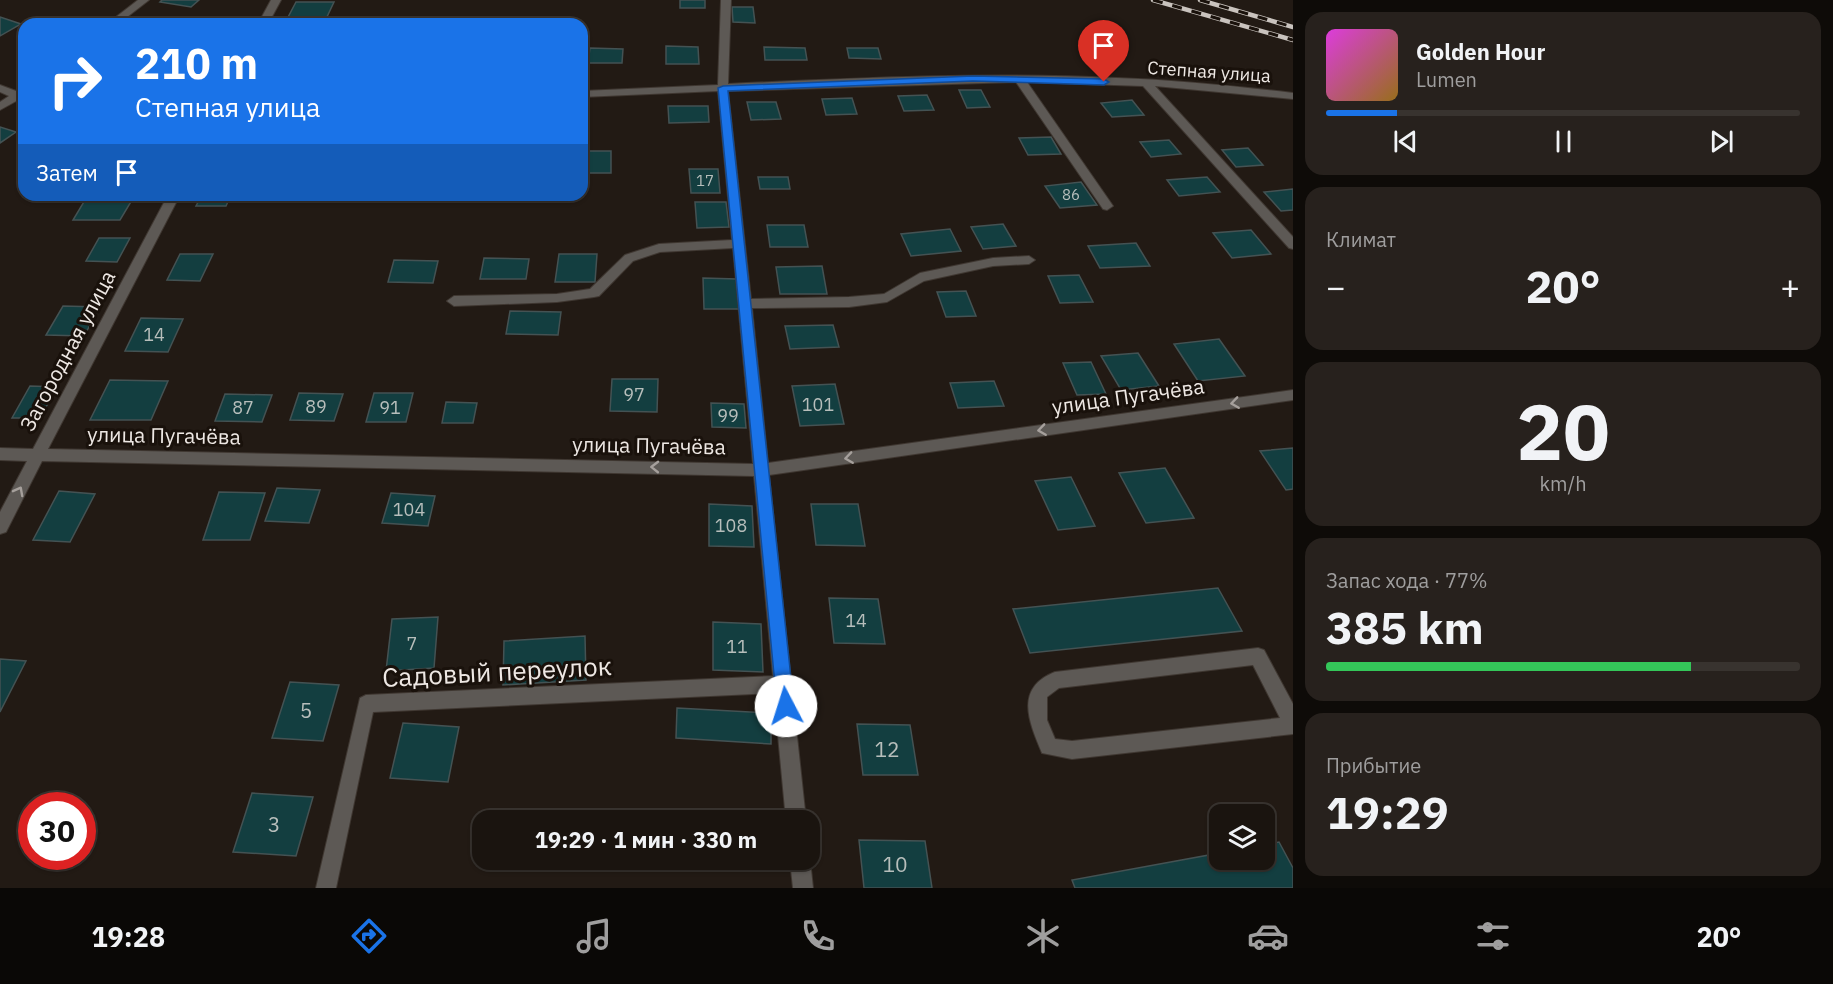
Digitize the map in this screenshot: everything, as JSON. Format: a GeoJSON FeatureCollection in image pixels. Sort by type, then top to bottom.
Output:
{"type":"FeatureCollection","features":[{"type":"Feature","properties":{"kind":"street"},"geometry":{"type":"LineString","coordinates":[[120,18],[144,0]]}},
{"type":"Feature","properties":{"kind":"street"},"geometry":{"type":"LineString","coordinates":[[267,18],[276,0]]}},
{"type":"Feature","properties":{"kind":"street"},"geometry":{"type":"LineString","coordinates":[[726,0],[723,88],[763,470],[795,810]]}},
{"type":"Feature","properties":{"kind":"street","name":"Степная улица"},"geometry":{"type":"LineString","coordinates":[[588,94],[973,78],[1227,87],[1293,96]]}},
{"type":"Feature","properties":{"kind":"street"},"geometry":{"type":"LineString","coordinates":[[1020,80],[1107,206]]}},
{"type":"Feature","properties":{"kind":"street"},"geometry":{"type":"LineString","coordinates":[[1146,84],[1293,245]]}},
{"type":"Feature","properties":{"kind":"street"},"geometry":{"type":"LineString","coordinates":[[0,88],[18,94]]}},
{"type":"Feature","properties":{"kind":"street"},"geometry":{"type":"LineString","coordinates":[[0,107],[18,97]]}},
{"type":"Feature","properties":{"kind":"street","name":"Загородная улица"},"geometry":{"type":"LineString","coordinates":[[0,527],[171,201]]}},
{"type":"Feature","properties":{"kind":"street"},"geometry":{"type":"LineString","coordinates":[[454,301],[557,298],[594,293],[629,258],[659,248],[740,244]]}},
{"type":"Feature","properties":{"kind":"street"},"geometry":{"type":"LineString","coordinates":[[746,304],[849,302],[887,298],[920,277],[993,262],[1029,260]]}},
{"type":"Feature","properties":{"kind":"street","name":"улица Пугачёва"},"geometry":{"type":"LineString","coordinates":[[0,454],[763,470],[1293,395]]}},
{"type":"Feature","properties":{"kind":"street"},"geometry":{"type":"LineString","coordinates":[[1258,656],[1293,724],[1072,750],[1049,747],[1038,720],[1038,693],[1055,680],[1258,656]]}},
{"type":"Feature","properties":{"kind":"street","name":"Садовый переулок"},"geometry":{"type":"LineString","coordinates":[[326,888],[366,704],[783,684]]}},
{"type":"Feature","properties":{"kind":"street"},"geometry":{"type":"LineString","coordinates":[[801,870],[803,888]]}},
{"type":"Feature","properties":{"kind":"building"},"geometry":{"type":"Polygon","coordinates":[[[162,0],[199,0],[191,7],[160,2],[162,0]]]}},
{"type":"Feature","properties":{"kind":"building"},"geometry":{"type":"Polygon","coordinates":[[[680,0],[705,0],[705,8],[680,8],[680,0]]]}},
{"type":"Feature","properties":{"kind":"building"},"geometry":{"type":"Polygon","coordinates":[[[296,2],[334,2],[326,18],[288,18],[296,2]]]}},
{"type":"Feature","properties":{"kind":"building"},"geometry":{"type":"Polygon","coordinates":[[[732,7],[753,7],[755,23],[733,22],[732,7]]]}},
{"type":"Feature","properties":{"kind":"building"},"geometry":{"type":"Polygon","coordinates":[[[0,17],[18,23],[18,26],[0,36],[0,17]]]}},
{"type":"Feature","properties":{"kind":"building"},"geometry":{"type":"Polygon","coordinates":[[[666,46],[698,47],[699,64],[666,64],[666,46]]]}},
{"type":"Feature","properties":{"kind":"building"},"geometry":{"type":"Polygon","coordinates":[[[764,47],[805,48],[807,60],[765,60],[764,47]]]}},
{"type":"Feature","properties":{"kind":"building"},"geometry":{"type":"Polygon","coordinates":[[[590,48],[623,49],[622,63],[588,63],[590,48]]]}},
{"type":"Feature","properties":{"kind":"building"},"geometry":{"type":"Polygon","coordinates":[[[847,48],[878,48],[881,59],[849,58],[847,48]]]}},
{"type":"Feature","properties":{"kind":"building"},"geometry":{"type":"Polygon","coordinates":[[[959,90],[981,90],[990,107],[967,108],[959,90]]]}},
{"type":"Feature","properties":{"kind":"building"},"geometry":{"type":"Polygon","coordinates":[[[927,95],[934,110],[904,111],[898,96],[927,95]]]}},
{"type":"Feature","properties":{"kind":"building"},"geometry":{"type":"Polygon","coordinates":[[[852,98],[857,114],[826,115],[822,99],[852,98]]]}},
{"type":"Feature","properties":{"kind":"building"},"geometry":{"type":"Polygon","coordinates":[[[1132,100],[1144,115],[1112,117],[1101,103],[1132,100]]]}},
{"type":"Feature","properties":{"kind":"building"},"geometry":{"type":"Polygon","coordinates":[[[747,102],[776,102],[781,119],[751,120],[747,102]]]}},
{"type":"Feature","properties":{"kind":"building"},"geometry":{"type":"Polygon","coordinates":[[[668,106],[708,106],[709,122],[669,123],[668,106]]]}},
{"type":"Feature","properties":{"kind":"building"},"geometry":{"type":"Polygon","coordinates":[[[0,127],[16,132],[0,143],[0,127]]]}},
{"type":"Feature","properties":{"kind":"building"},"geometry":{"type":"Polygon","coordinates":[[[1051,137],[1061,154],[1028,155],[1019,138],[1051,137]]]}},
{"type":"Feature","properties":{"kind":"building"},"geometry":{"type":"Polygon","coordinates":[[[1169,140],[1181,154],[1151,157],[1140,142],[1169,140]]]}},
{"type":"Feature","properties":{"kind":"building"},"geometry":{"type":"Polygon","coordinates":[[[1248,148],[1263,165],[1236,167],[1222,150],[1248,148]]]}},
{"type":"Feature","properties":{"kind":"building"},"geometry":{"type":"Polygon","coordinates":[[[588,151],[611,151],[611,173],[588,173],[588,151]]]}},
{"type":"Feature","properties":{"kind":"building"},"geometry":{"type":"Polygon","coordinates":[[[689,169],[718,169],[720,193],[691,193],[689,169]]]}},
{"type":"Feature","properties":{"kind":"building"},"geometry":{"type":"Polygon","coordinates":[[[758,177],[788,177],[790,189],[760,189],[758,177]]]}},
{"type":"Feature","properties":{"kind":"building"},"geometry":{"type":"Polygon","coordinates":[[[1207,177],[1220,192],[1179,196],[1167,180],[1207,177]]]}},
{"type":"Feature","properties":{"kind":"building"},"geometry":{"type":"Polygon","coordinates":[[[1081,182],[1097,205],[1060,208],[1045,186],[1081,182]]]}},
{"type":"Feature","properties":{"kind":"building"},"geometry":{"type":"Polygon","coordinates":[[[1293,189],[1293,210],[1281,211],[1264,192],[1293,189]]]}},
{"type":"Feature","properties":{"kind":"building"},"geometry":{"type":"Polygon","coordinates":[[[84,201],[131,201],[120,220],[73,220],[84,201]]]}},
{"type":"Feature","properties":{"kind":"building"},"geometry":{"type":"Polygon","coordinates":[[[199,201],[228,201],[226,206],[196,206],[199,201]]]}},
{"type":"Feature","properties":{"kind":"building"},"geometry":{"type":"Polygon","coordinates":[[[695,202],[726,202],[729,227],[697,228],[695,202]]]}},
{"type":"Feature","properties":{"kind":"building"},"geometry":{"type":"Polygon","coordinates":[[[1003,224],[1016,246],[983,249],[971,227],[1003,224]]]}},
{"type":"Feature","properties":{"kind":"building"},"geometry":{"type":"Polygon","coordinates":[[[767,225],[804,225],[808,247],[770,247],[767,225]]]}},
{"type":"Feature","properties":{"kind":"building"},"geometry":{"type":"Polygon","coordinates":[[[950,229],[961,251],[911,256],[901,234],[950,229]]]}},
{"type":"Feature","properties":{"kind":"building"},"geometry":{"type":"Polygon","coordinates":[[[1251,230],[1271,254],[1232,258],[1213,233],[1251,230]]]}},
{"type":"Feature","properties":{"kind":"building"},"geometry":{"type":"Polygon","coordinates":[[[99,238],[130,238],[117,262],[86,261],[99,238]]]}},
{"type":"Feature","properties":{"kind":"building"},"geometry":{"type":"Polygon","coordinates":[[[1136,243],[1150,266],[1100,268],[1088,246],[1136,243]]]}},
{"type":"Feature","properties":{"kind":"building"},"geometry":{"type":"Polygon","coordinates":[[[180,254],[213,254],[200,281],[167,280],[180,254]]]}},
{"type":"Feature","properties":{"kind":"building"},"geometry":{"type":"Polygon","coordinates":[[[559,254],[597,254],[595,282],[555,282],[559,254]]]}},
{"type":"Feature","properties":{"kind":"building"},"geometry":{"type":"Polygon","coordinates":[[[484,258],[529,259],[526,279],[480,279],[484,258]]]}},
{"type":"Feature","properties":{"kind":"building"},"geometry":{"type":"Polygon","coordinates":[[[394,260],[438,261],[433,283],[388,282],[394,260]]]}},
{"type":"Feature","properties":{"kind":"building"},"geometry":{"type":"Polygon","coordinates":[[[822,266],[827,294],[780,294],[776,267],[822,266]]]}},
{"type":"Feature","properties":{"kind":"building"},"geometry":{"type":"Polygon","coordinates":[[[1079,275],[1093,302],[1060,303],[1048,276],[1079,275]]]}},
{"type":"Feature","properties":{"kind":"building"},"geometry":{"type":"Polygon","coordinates":[[[703,278],[737,279],[739,309],[704,309],[703,278]]]}},
{"type":"Feature","properties":{"kind":"building"},"geometry":{"type":"Polygon","coordinates":[[[966,291],[976,316],[946,317],[937,292],[966,291]]]}},
{"type":"Feature","properties":{"kind":"building"},"geometry":{"type":"Polygon","coordinates":[[[63,306],[100,307],[84,336],[46,335],[63,306]]]}},
{"type":"Feature","properties":{"kind":"building"},"geometry":{"type":"Polygon","coordinates":[[[510,311],[561,312],[558,335],[506,334],[510,311]]]}},
{"type":"Feature","properties":{"kind":"building"},"geometry":{"type":"Polygon","coordinates":[[[141,318],[183,319],[168,352],[125,351],[141,318]]]}},
{"type":"Feature","properties":{"kind":"building"},"geometry":{"type":"Polygon","coordinates":[[[833,325],[839,347],[790,349],[785,326],[833,325]]]}},
{"type":"Feature","properties":{"kind":"building"},"geometry":{"type":"Polygon","coordinates":[[[1219,339],[1245,376],[1198,381],[1174,344],[1219,339]]]}},
{"type":"Feature","properties":{"kind":"building"},"geometry":{"type":"Polygon","coordinates":[[[1138,353],[1159,386],[1121,390],[1101,356],[1138,353]]]}},
{"type":"Feature","properties":{"kind":"building"},"geometry":{"type":"Polygon","coordinates":[[[1091,362],[1106,394],[1077,395],[1063,363],[1091,362]]]}},
{"type":"Feature","properties":{"kind":"building"},"geometry":{"type":"Polygon","coordinates":[[[612,379],[658,379],[657,412],[610,411],[612,379]]]}},
{"type":"Feature","properties":{"kind":"building"},"geometry":{"type":"Polygon","coordinates":[[[110,380],[168,381],[151,420],[90,420],[110,380]]]}},
{"type":"Feature","properties":{"kind":"building"},"geometry":{"type":"Polygon","coordinates":[[[994,381],[1004,406],[958,408],[950,383],[994,381]]]}},
{"type":"Feature","properties":{"kind":"building"},"geometry":{"type":"Polygon","coordinates":[[[835,384],[844,424],[800,426],[792,386],[835,384]]]}},
{"type":"Feature","properties":{"kind":"building"},"geometry":{"type":"Polygon","coordinates":[[[30,386],[57,387],[40,418],[12,418],[30,386]]]}},
{"type":"Feature","properties":{"kind":"building"},"geometry":{"type":"Polygon","coordinates":[[[299,393],[343,394],[334,421],[290,420],[299,393]]]}},
{"type":"Feature","properties":{"kind":"building"},"geometry":{"type":"Polygon","coordinates":[[[374,393],[413,393],[406,422],[366,422],[374,393]]]}},
{"type":"Feature","properties":{"kind":"building"},"geometry":{"type":"Polygon","coordinates":[[[225,394],[272,395],[262,422],[215,421],[225,394]]]}},
{"type":"Feature","properties":{"kind":"building"},"geometry":{"type":"Polygon","coordinates":[[[446,402],[477,403],[473,423],[442,423],[446,402]]]}},
{"type":"Feature","properties":{"kind":"building"},"geometry":{"type":"Polygon","coordinates":[[[711,403],[744,404],[746,428],[712,427],[711,403]]]}},
{"type":"Feature","properties":{"kind":"building"},"geometry":{"type":"Polygon","coordinates":[[[1293,448],[1293,489],[1286,490],[1260,451],[1293,448]]]}},
{"type":"Feature","properties":{"kind":"building"},"geometry":{"type":"Polygon","coordinates":[[[1165,468],[1194,518],[1146,523],[1119,473],[1165,468]]]}},
{"type":"Feature","properties":{"kind":"building"},"geometry":{"type":"Polygon","coordinates":[[[1071,477],[1095,526],[1058,530],[1035,481],[1071,477]]]}},
{"type":"Feature","properties":{"kind":"building"},"geometry":{"type":"Polygon","coordinates":[[[277,488],[320,490],[309,523],[265,521],[277,488]]]}},
{"type":"Feature","properties":{"kind":"building"},"geometry":{"type":"Polygon","coordinates":[[[59,491],[95,494],[70,542],[33,540],[59,491]]]}},
{"type":"Feature","properties":{"kind":"building"},"geometry":{"type":"Polygon","coordinates":[[[219,492],[265,493],[250,540],[203,540],[219,492]]]}},
{"type":"Feature","properties":{"kind":"building"},"geometry":{"type":"Polygon","coordinates":[[[391,493],[435,496],[428,526],[382,523],[391,493]]]}},
{"type":"Feature","properties":{"kind":"building"},"geometry":{"type":"Polygon","coordinates":[[[709,504],[752,506],[754,547],[709,546],[709,504]]]}},
{"type":"Feature","properties":{"kind":"building"},"geometry":{"type":"Polygon","coordinates":[[[811,504],[858,504],[865,546],[816,545],[811,504]]]}},
{"type":"Feature","properties":{"kind":"building"},"geometry":{"type":"Polygon","coordinates":[[[1218,588],[1242,631],[1030,653],[1013,609],[1218,588]]]}},
{"type":"Feature","properties":{"kind":"building"},"geometry":{"type":"Polygon","coordinates":[[[829,598],[878,599],[885,644],[834,643],[829,598]]]}},
{"type":"Feature","properties":{"kind":"building"},"geometry":{"type":"Polygon","coordinates":[[[438,617],[434,668],[386,671],[392,619],[438,617]]]}},
{"type":"Feature","properties":{"kind":"building"},"geometry":{"type":"Polygon","coordinates":[[[713,622],[761,624],[763,672],[713,670],[713,622]]]}},
{"type":"Feature","properties":{"kind":"building"},"geometry":{"type":"Polygon","coordinates":[[[585,636],[586,680],[503,685],[504,641],[585,636]]]}},
{"type":"Feature","properties":{"kind":"building"},"geometry":{"type":"Polygon","coordinates":[[[0,659],[26,661],[0,712],[0,659]]]}},
{"type":"Feature","properties":{"kind":"building"},"geometry":{"type":"Polygon","coordinates":[[[290,682],[339,685],[323,741],[272,738],[290,682]]]}},
{"type":"Feature","properties":{"kind":"building"},"geometry":{"type":"Polygon","coordinates":[[[677,708],[771,713],[771,744],[676,738],[677,708]]]}},
{"type":"Feature","properties":{"kind":"building"},"geometry":{"type":"Polygon","coordinates":[[[403,723],[459,727],[448,782],[390,778],[403,723]]]}},
{"type":"Feature","properties":{"kind":"building"},"geometry":{"type":"Polygon","coordinates":[[[857,724],[910,725],[918,775],[863,775],[857,724]]]}},
{"type":"Feature","properties":{"kind":"building"},"geometry":{"type":"Polygon","coordinates":[[[252,793],[313,797],[296,856],[233,852],[252,793]]]}},
{"type":"Feature","properties":{"kind":"building"},"geometry":{"type":"Polygon","coordinates":[[[859,840],[925,841],[932,888],[864,888],[859,840]]]}},
{"type":"Feature","properties":{"kind":"building"},"geometry":{"type":"Polygon","coordinates":[[[1279,842],[1293,868],[1293,888],[1075,888],[1072,880],[1209,855],[1209,870],[1275,870],[1275,843],[1279,842]]]}},
{"type":"Feature","properties":{"kind":"railway"},"geometry":{"type":"LineString","coordinates":[[1153,0],[1293,40]]}},
{"type":"Feature","properties":{"kind":"railway"},"geometry":{"type":"LineString","coordinates":[[1200,0],[1293,27]]}},
{"type":"Feature","properties":{"kind":"route"},"geometry":{"type":"LineString","coordinates":[[786,706],[723,88],[973,78],[1104,82]]}}]}
